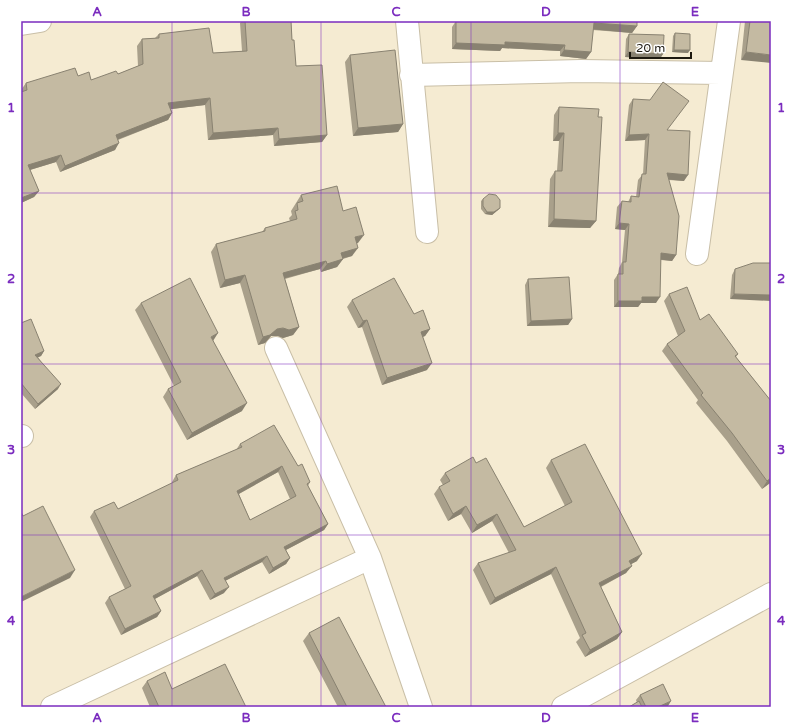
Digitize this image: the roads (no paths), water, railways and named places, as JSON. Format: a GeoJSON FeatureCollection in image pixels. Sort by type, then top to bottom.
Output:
{"type":"FeatureCollection","features":[{"type":"Feature","properties":{"kind":"street"},"geometry":{"type":"LineString","coordinates":[[21,24],[40,21]]}},
{"type":"Feature","properties":{"kind":"street"},"geometry":{"type":"LineString","coordinates":[[407,21],[427,232]]}},
{"type":"Feature","properties":{"kind":"street"},"geometry":{"type":"LineString","coordinates":[[697,254],[729,21]]}},
{"type":"Feature","properties":{"kind":"street"},"geometry":{"type":"LineString","coordinates":[[411,75],[581,71],[721,73]]}},
{"type":"Feature","properties":{"kind":"street"},"geometry":{"type":"LineString","coordinates":[[276,348],[370,558],[421,707]]}},
{"type":"Feature","properties":{"kind":"street"},"geometry":{"type":"LineString","coordinates":[[52,707],[370,558]]}},
{"type":"Feature","properties":{"kind":"street"},"geometry":{"type":"LineString","coordinates":[[563,707],[771,594]]}}]}
